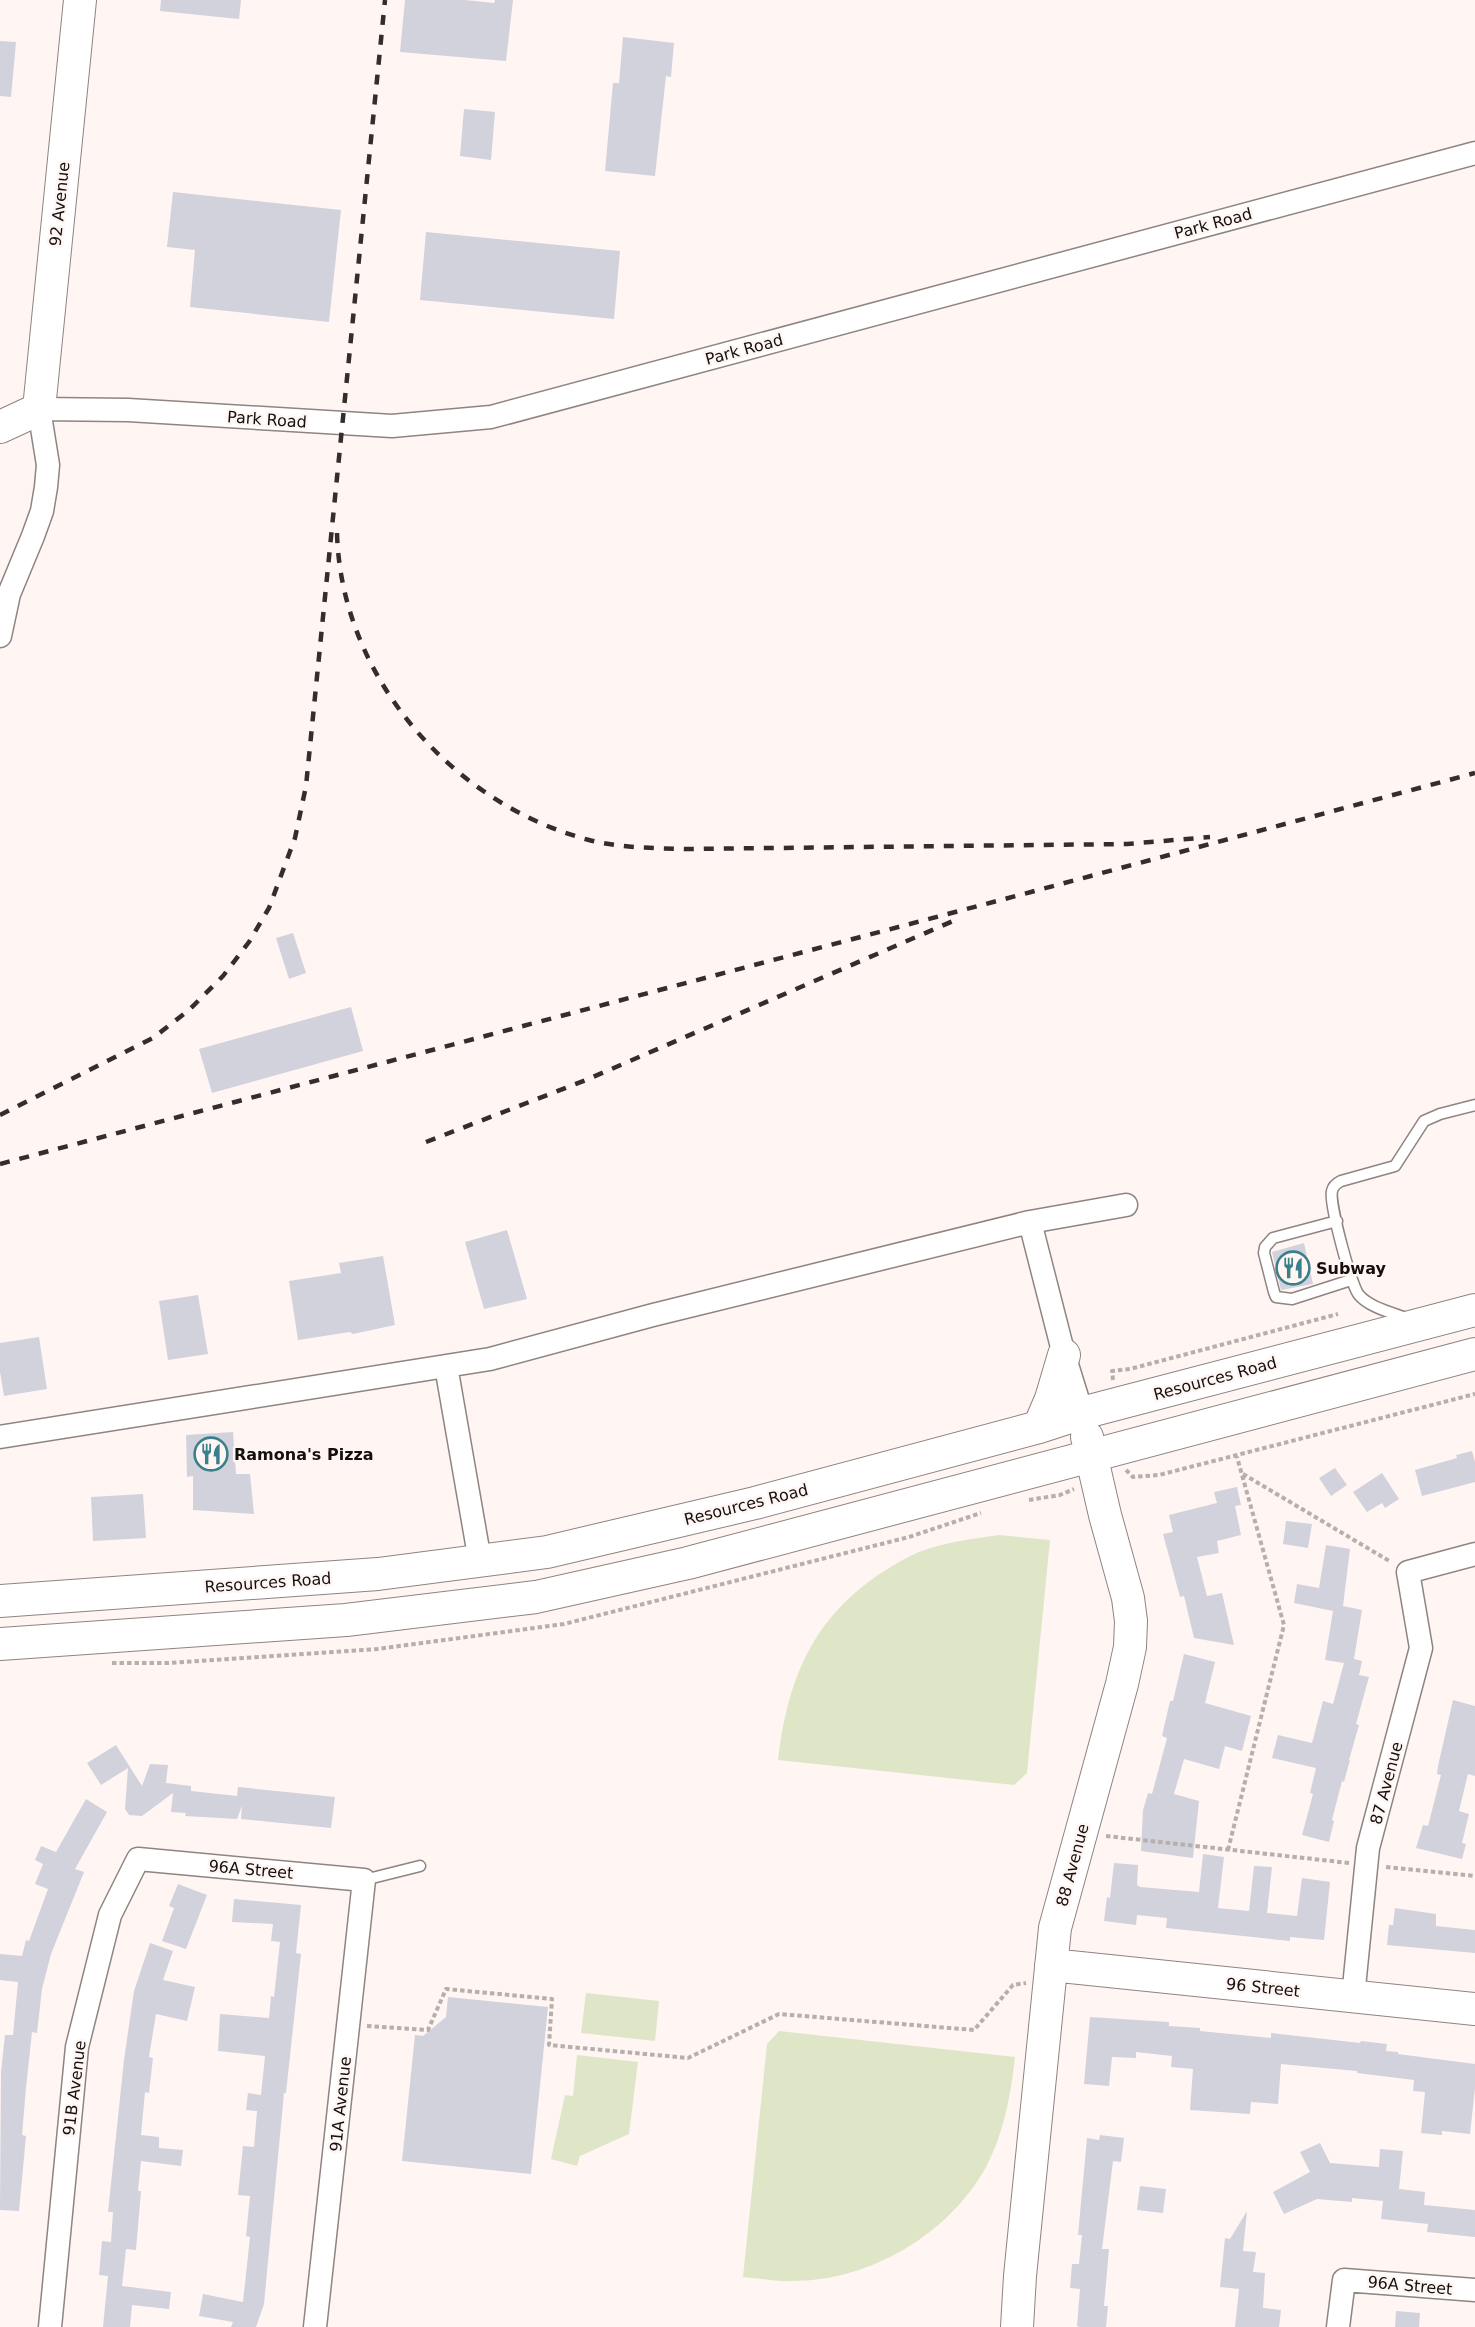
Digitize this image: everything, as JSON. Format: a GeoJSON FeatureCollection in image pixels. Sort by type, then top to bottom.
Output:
{"type":"FeatureCollection","features":[{"type":"Feature","properties":{"kind":"main road","name":"92 Avenue"},"geometry":{"type":"LineString","coordinates":[[39,409],[80,0]]}},
{"type":"Feature","properties":{"kind":"main road","name":"Park Road"},"geometry":{"type":"LineString","coordinates":[[0,427],[39,409]]}},
{"type":"Feature","properties":{"kind":"main road","name":"Resources Road"},"geometry":{"type":"LineString","coordinates":[[0,1602],[378,1574],[547,1552],[754,1503],[1039,1427],[1082,1413],[1475,1310]]}},
{"type":"Feature","properties":{"kind":"main road"},"geometry":{"type":"LineString","coordinates":[[0,1644],[345,1620],[536,1597],[688,1563],[1475,1354]]}},
{"type":"Feature","properties":{"kind":"main road"},"geometry":{"type":"LineString","coordinates":[[1039,1427],[1051,1399],[1064,1355]]}},
{"type":"Feature","properties":{"kind":"main road","name":"88 Avenue"},"geometry":{"type":"LineString","coordinates":[[1017,2327],[1039,1974],[1055,1928],[1122,1684],[1130,1647],[1131,1621],[1128,1598],[1105,1515],[1082,1413]]}},
{"type":"Feature","properties":{"kind":"main road","name":"96 Street"},"geometry":{"type":"LineString","coordinates":[[1039,1974],[1353,1997],[1475,2009]]}},
{"type":"Feature","properties":{"kind":"street","name":"Park Road"},"geometry":{"type":"LineString","coordinates":[[39,409],[128,410],[392,426],[491,417],[1475,153]]}},
{"type":"Feature","properties":{"kind":"street"},"geometry":{"type":"LineString","coordinates":[[0,636],[9,594],[42,511],[46,488],[48,465],[39,409]]}},
{"type":"Feature","properties":{"kind":"street"},"geometry":{"type":"LineString","coordinates":[[0,1437],[490,1359],[653,1315],[1030,1222],[1126,1205]]}},
{"type":"Feature","properties":{"kind":"street"},"geometry":{"type":"LineString","coordinates":[[1030,1222],[1064,1355],[1082,1413]]}},
{"type":"Feature","properties":{"kind":"street"},"geometry":{"type":"LineString","coordinates":[[446,1366],[480,1561]]}},
{"type":"Feature","properties":{"kind":"street"},"geometry":{"type":"LineString","coordinates":[[1408,1572],[1475,1554]]}},
{"type":"Feature","properties":{"kind":"street","name":"87 Avenue"},"geometry":{"type":"LineString","coordinates":[[1353,1997],[1368,1848],[1420,1647],[1408,1572]]}},
{"type":"Feature","properties":{"kind":"street","name":"96A Street"},"geometry":{"type":"LineString","coordinates":[[138,1859],[364,1880]]}},
{"type":"Feature","properties":{"kind":"street","name":"91B Avenue"},"geometry":{"type":"LineString","coordinates":[[50,2327],[77,2047],[110,1914],[138,1859]]}},
{"type":"Feature","properties":{"kind":"street","name":"91A Avenue"},"geometry":{"type":"LineString","coordinates":[[315,2327],[364,1880]]}},
{"type":"Feature","properties":{"kind":"street","name":"96A Street"},"geometry":{"type":"LineString","coordinates":[[1338,2327],[1344,2280],[1475,2290]]}},
{"type":"Feature","properties":{"kind":"lane"},"geometry":{"type":"LineString","coordinates":[[1421,1324],[1367,1303],[1357,1293],[1351,1280],[1332,1192],[1337,1183],[1395,1166],[1424,1121],[1440,1114],[1475,1105]]}},
{"type":"Feature","properties":{"kind":"lane"},"geometry":{"type":"LineString","coordinates":[[1337,1221],[1273,1238],[1265,1247],[1264,1253],[1274,1293],[1280,1299],[1292,1299],[1351,1280]]}},
{"type":"Feature","properties":{"kind":"lane"},"geometry":{"type":"LineString","coordinates":[[364,1880],[420,1866]]}},
{"type":"Feature","properties":{"kind":"path"},"geometry":{"type":"LineString","coordinates":[[1112,1371],[1130,1369],[1338,1314]]}},
{"type":"Feature","properties":{"kind":"path"},"geometry":{"type":"LineString","coordinates":[[1127,1472],[1133,1477],[1159,1475],[1237,1457],[1475,1394]]}},
{"type":"Feature","properties":{"kind":"path"},"geometry":{"type":"LineString","coordinates":[[1228,1850],[1284,1625],[1237,1457]]}},
{"type":"Feature","properties":{"kind":"path"},"geometry":{"type":"LineString","coordinates":[[1242,1473],[1408,1572]]}},
{"type":"Feature","properties":{"kind":"path"},"geometry":{"type":"LineString","coordinates":[[1081,1833],[1475,1876]]}},
{"type":"Feature","properties":{"kind":"path"},"geometry":{"type":"LineString","coordinates":[[349,2025],[428,2030],[446,1989],[552,1999],[549,2045],[688,2058],[779,2014],[974,2030],[1013,1985],[1039,1974]]}},
{"type":"Feature","properties":{"kind":"green space"},"geometry":{"type":"Polygon","coordinates":[[[999,1535],[1050,1540],[1027,1773],[1014,1785],[778,1760],[788,1705],[796,1680],[818,1635],[834,1614],[875,1577],[902,1560],[949,1543],[999,1535]]]}},
{"type":"Feature","properties":{"kind":"green space"},"geometry":{"type":"Polygon","coordinates":[[[586,1993],[659,2001],[655,2041],[581,2033],[586,1993]]]}},
{"type":"Feature","properties":{"kind":"green space"},"geometry":{"type":"Polygon","coordinates":[[[779,2031],[1015,2057],[1002,2127],[986,2167],[951,2213],[929,2233],[878,2263],[850,2273],[822,2279],[781,2281],[743,2277],[767,2044],[779,2031]]]}},
{"type":"Feature","properties":{"kind":"green space"},"geometry":{"type":"Polygon","coordinates":[[[577,2055],[638,2062],[629,2134],[580,2156],[577,2166],[551,2159],[565,2095],[573,2096],[577,2055]]]}},
{"type":"Feature","properties":{"kind":"building"},"geometry":{"type":"Polygon","coordinates":[[[161,0],[241,0],[239,19],[160,11],[161,0]]]}},
{"type":"Feature","properties":{"kind":"building"},"geometry":{"type":"Polygon","coordinates":[[[405,0],[465,0],[494,3],[495,0],[513,0],[506,61],[400,52],[405,0]]]}},
{"type":"Feature","properties":{"kind":"building"},"geometry":{"type":"Polygon","coordinates":[[[623,37],[674,43],[671,77],[666,76],[655,176],[605,171],[613,83],[619,83],[623,37]]]}},
{"type":"Feature","properties":{"kind":"building"},"geometry":{"type":"Polygon","coordinates":[[[0,41],[16,42],[11,97],[0,96],[0,41]]]}},
{"type":"Feature","properties":{"kind":"building"},"geometry":{"type":"Polygon","coordinates":[[[464,109],[495,112],[491,160],[460,156],[464,109]]]}},
{"type":"Feature","properties":{"kind":"building"},"geometry":{"type":"Polygon","coordinates":[[[173,192],[341,210],[329,322],[190,307],[195,250],[167,247],[173,192]]]}},
{"type":"Feature","properties":{"kind":"building"},"geometry":{"type":"Polygon","coordinates":[[[426,232],[620,251],[614,319],[420,300],[426,232]]]}},
{"type":"Feature","properties":{"kind":"building"},"geometry":{"type":"Polygon","coordinates":[[[293,933],[306,973],[289,979],[276,938],[293,933]]]}},
{"type":"Feature","properties":{"kind":"building"},"geometry":{"type":"Polygon","coordinates":[[[351,1007],[363,1051],[212,1093],[199,1049],[351,1007]]]}},
{"type":"Feature","properties":{"kind":"building"},"geometry":{"type":"Polygon","coordinates":[[[507,1230],[527,1299],[484,1309],[465,1242],[507,1230]]]}},
{"type":"Feature","properties":{"kind":"building","name":"Subway"},"geometry":{"type":"Polygon","coordinates":[[[1304,1243],[1313,1284],[1281,1290],[1272,1252],[1304,1243]]]}},
{"type":"Feature","properties":{"kind":"building"},"geometry":{"type":"Polygon","coordinates":[[[383,1256],[395,1325],[353,1334],[350,1332],[298,1340],[289,1281],[341,1273],[339,1263],[383,1256]]]}},
{"type":"Feature","properties":{"kind":"building"},"geometry":{"type":"Polygon","coordinates":[[[198,1295],[208,1354],[168,1360],[159,1301],[198,1295]]]}},
{"type":"Feature","properties":{"kind":"building"},"geometry":{"type":"Polygon","coordinates":[[[39,1337],[47,1389],[4,1396],[0,1372],[0,1343],[39,1337]]]}},
{"type":"Feature","properties":{"kind":"building","name":"Ramona's Pizza"},"geometry":{"type":"Polygon","coordinates":[[[233,1432],[236,1474],[250,1474],[254,1514],[193,1510],[193,1476],[187,1477],[186,1435],[233,1432]]]}},
{"type":"Feature","properties":{"kind":"building"},"geometry":{"type":"Polygon","coordinates":[[[1472,1451],[1475,1462],[1475,1482],[1422,1496],[1415,1470],[1457,1458],[1456,1455],[1472,1451]]]}},
{"type":"Feature","properties":{"kind":"building"},"geometry":{"type":"Polygon","coordinates":[[[1335,1468],[1347,1485],[1331,1496],[1319,1478],[1335,1468]]]}},
{"type":"Feature","properties":{"kind":"building"},"geometry":{"type":"Polygon","coordinates":[[[1382,1473],[1399,1499],[1385,1508],[1382,1503],[1367,1512],[1353,1492],[1382,1473]]]}},
{"type":"Feature","properties":{"kind":"building"},"geometry":{"type":"Polygon","coordinates":[[[1237,1487],[1241,1505],[1235,1506],[1241,1535],[1217,1541],[1219,1553],[1197,1557],[1207,1596],[1222,1593],[1234,1645],[1194,1638],[1184,1596],[1180,1597],[1163,1534],[1173,1532],[1169,1515],[1217,1503],[1214,1492],[1237,1487]]]}},
{"type":"Feature","properties":{"kind":"building"},"geometry":{"type":"Polygon","coordinates":[[[143,1494],[146,1538],[93,1541],[91,1497],[143,1494]]]}},
{"type":"Feature","properties":{"kind":"building"},"geometry":{"type":"Polygon","coordinates":[[[1286,1521],[1312,1524],[1308,1548],[1283,1544],[1286,1521]]]}},
{"type":"Feature","properties":{"kind":"building"},"geometry":{"type":"Polygon","coordinates":[[[1326,1545],[1350,1549],[1343,1606],[1362,1610],[1354,1659],[1362,1661],[1359,1675],[1369,1677],[1356,1724],[1359,1725],[1350,1760],[1332,1820],[1334,1821],[1329,1842],[1302,1835],[1313,1794],[1310,1793],[1316,1768],[1272,1758],[1278,1735],[1312,1743],[1323,1701],[1333,1704],[1344,1663],[1325,1660],[1333,1611],[1294,1603],[1297,1584],[1319,1588],[1326,1545]]]}},
{"type":"Feature","properties":{"kind":"building"},"geometry":{"type":"Polygon","coordinates":[[[1184,1654],[1215,1662],[1205,1703],[1251,1716],[1242,1751],[1225,1746],[1219,1769],[1184,1759],[1174,1794],[1199,1801],[1193,1858],[1141,1851],[1143,1810],[1148,1793],[1152,1794],[1167,1738],[1162,1736],[1184,1654]]]}},
{"type":"Feature","properties":{"kind":"building"},"geometry":{"type":"Polygon","coordinates":[[[1453,1700],[1475,1706],[1475,1776],[1468,1774],[1459,1811],[1469,1814],[1462,1843],[1466,1844],[1462,1859],[1416,1848],[1423,1825],[1428,1826],[1441,1775],[1437,1774],[1438,1766],[1453,1700]]]}},
{"type":"Feature","properties":{"kind":"building"},"geometry":{"type":"Polygon","coordinates":[[[116,1745],[142,1786],[150,1764],[168,1765],[166,1783],[191,1786],[191,1791],[237,1796],[238,1787],[335,1797],[331,1828],[241,1819],[242,1806],[237,1819],[185,1816],[186,1813],[171,1812],[173,1793],[142,1816],[129,1815],[125,1809],[128,1768],[101,1785],[87,1763],[116,1745]]]}},
{"type":"Feature","properties":{"kind":"building"},"geometry":{"type":"Polygon","coordinates":[[[86,1799],[107,1812],[75,1869],[84,1872],[51,1954],[42,1989],[37,2033],[32,2032],[22,2135],[26,2136],[19,2211],[0,2210],[1,2072],[5,2035],[13,2035],[18,1982],[0,1980],[0,1954],[22,1956],[26,1940],[29,1941],[48,1889],[35,1884],[43,1864],[35,1860],[41,1846],[56,1852],[86,1799]]]}},
{"type":"Feature","properties":{"kind":"building"},"geometry":{"type":"Polygon","coordinates":[[[1203,1854],[1224,1857],[1218,1908],[1249,1911],[1254,1866],[1272,1867],[1267,1913],[1297,1916],[1302,1878],[1330,1882],[1324,1940],[1290,1937],[1290,1941],[1166,1928],[1167,1918],[1137,1915],[1136,1925],[1104,1921],[1107,1897],[1110,1898],[1114,1863],[1138,1865],[1137,1885],[1140,1887],[1199,1892],[1203,1854]]]}},
{"type":"Feature","properties":{"kind":"building"},"geometry":{"type":"Polygon","coordinates":[[[178,1884],[207,1895],[186,1949],[162,1941],[174,1908],[169,1906],[178,1884]]]}},
{"type":"Feature","properties":{"kind":"building"},"geometry":{"type":"Polygon","coordinates":[[[234,1899],[301,1905],[296,1953],[301,1954],[286,2093],[284,2093],[264,2304],[256,2327],[231,2327],[233,2322],[199,2316],[203,2294],[243,2302],[250,2237],[246,2236],[250,2196],[238,2195],[243,2146],[254,2147],[257,2111],[246,2110],[248,2093],[261,2095],[265,2056],[218,2051],[220,2014],[269,2018],[271,1996],[274,1997],[280,1942],[271,1941],[273,1924],[232,1922],[234,1899]]]}},
{"type":"Feature","properties":{"kind":"building"},"geometry":{"type":"Polygon","coordinates":[[[1395,1908],[1436,1914],[1436,1926],[1475,1930],[1475,1953],[1387,1945],[1389,1925],[1393,1925],[1395,1908]]]}},
{"type":"Feature","properties":{"kind":"building"},"geometry":{"type":"Polygon","coordinates":[[[150,1943],[173,1951],[163,1980],[195,1987],[187,2021],[156,2014],[149,2057],[153,2058],[149,2093],[145,2092],[141,2135],[159,2137],[159,2148],[183,2150],[181,2166],[141,2161],[136,2250],[126,2249],[122,2286],[171,2292],[169,2309],[132,2305],[130,2327],[103,2327],[108,2276],[99,2275],[102,2241],[111,2242],[113,2212],[108,2212],[124,2060],[134,1991],[150,1943]]]}},
{"type":"Feature","properties":{"kind":"building"},"geometry":{"type":"Polygon","coordinates":[[[448,1997],[548,2007],[531,2174],[402,2161],[415,2035],[423,2036],[446,2017],[448,1997]]]}},
{"type":"Feature","properties":{"kind":"building"},"geometry":{"type":"Polygon","coordinates":[[[1090,2017],[1169,2022],[1169,2026],[1200,2028],[1200,2031],[1271,2038],[1271,2033],[1387,2044],[1386,2051],[1398,2052],[1398,2054],[1475,2064],[1470,2134],[1442,2131],[1442,2135],[1421,2133],[1425,2092],[1413,2091],[1414,2080],[1357,2073],[1357,2071],[1281,2064],[1278,2104],[1251,2102],[1250,2114],[1190,2110],[1193,2069],[1171,2067],[1172,2056],[1136,2052],[1136,2058],[1112,2057],[1109,2086],[1084,2084],[1090,2017]]]}},
{"type":"Feature","properties":{"kind":"building"},"geometry":{"type":"Polygon","coordinates":[[[1100,2135],[1124,2138],[1121,2162],[1113,2161],[1102,2249],[1109,2249],[1104,2306],[1108,2306],[1106,2327],[1080,2327],[1077,2326],[1080,2289],[1070,2288],[1072,2264],[1079,2264],[1082,2235],[1078,2235],[1087,2138],[1099,2140],[1100,2135]]]}},
{"type":"Feature","properties":{"kind":"building"},"geometry":{"type":"Polygon","coordinates":[[[1320,2143],[1330,2163],[1379,2167],[1380,2149],[1403,2151],[1399,2189],[1425,2192],[1424,2205],[1475,2210],[1475,2237],[1427,2232],[1428,2224],[1381,2219],[1383,2201],[1352,2198],[1352,2202],[1317,2199],[1284,2214],[1273,2192],[1310,2172],[1300,2152],[1320,2143]]]}},
{"type":"Feature","properties":{"kind":"building"},"geometry":{"type":"Polygon","coordinates":[[[1140,2186],[1166,2189],[1163,2213],[1137,2210],[1140,2186]]]}},
{"type":"Feature","properties":{"kind":"building"},"geometry":{"type":"Polygon","coordinates":[[[1247,2211],[1243,2251],[1256,2252],[1253,2272],[1265,2273],[1263,2308],[1281,2310],[1279,2327],[1235,2327],[1239,2289],[1220,2287],[1225,2238],[1230,2239],[1247,2211]]]}},
{"type":"Feature","properties":{"kind":"building"},"geometry":{"type":"Polygon","coordinates":[[[1396,2311],[1420,2313],[1419,2327],[1395,2327],[1396,2311]]]}},
{"type":"Feature","properties":{"kind":"railway"},"geometry":{"type":"LineString","coordinates":[[0,1115],[153,1038],[189,1010],[223,976],[249,942],[269,908],[295,838],[306,786],[385,0]]}},
{"type":"Feature","properties":{"kind":"railway"},"geometry":{"type":"LineString","coordinates":[[337,533],[343,586],[359,637],[382,684],[413,727],[450,765],[492,797],[539,822],[589,840],[625,846],[685,849],[1127,844],[1210,837]]}},
{"type":"Feature","properties":{"kind":"railway"},"geometry":{"type":"LineString","coordinates":[[0,1164],[1475,773]]}},
{"type":"Feature","properties":{"kind":"railway"},"geometry":{"type":"LineString","coordinates":[[426,1142],[586,1080],[960,918]]}},
{"type":"Feature","properties":{"kind":"place","name":"Subway"},"geometry":{"type":"Point","coordinates":[1293,1268]}},
{"type":"Feature","properties":{"kind":"place","name":"Ramona's Pizza"},"geometry":{"type":"Point","coordinates":[211,1454]}}]}
